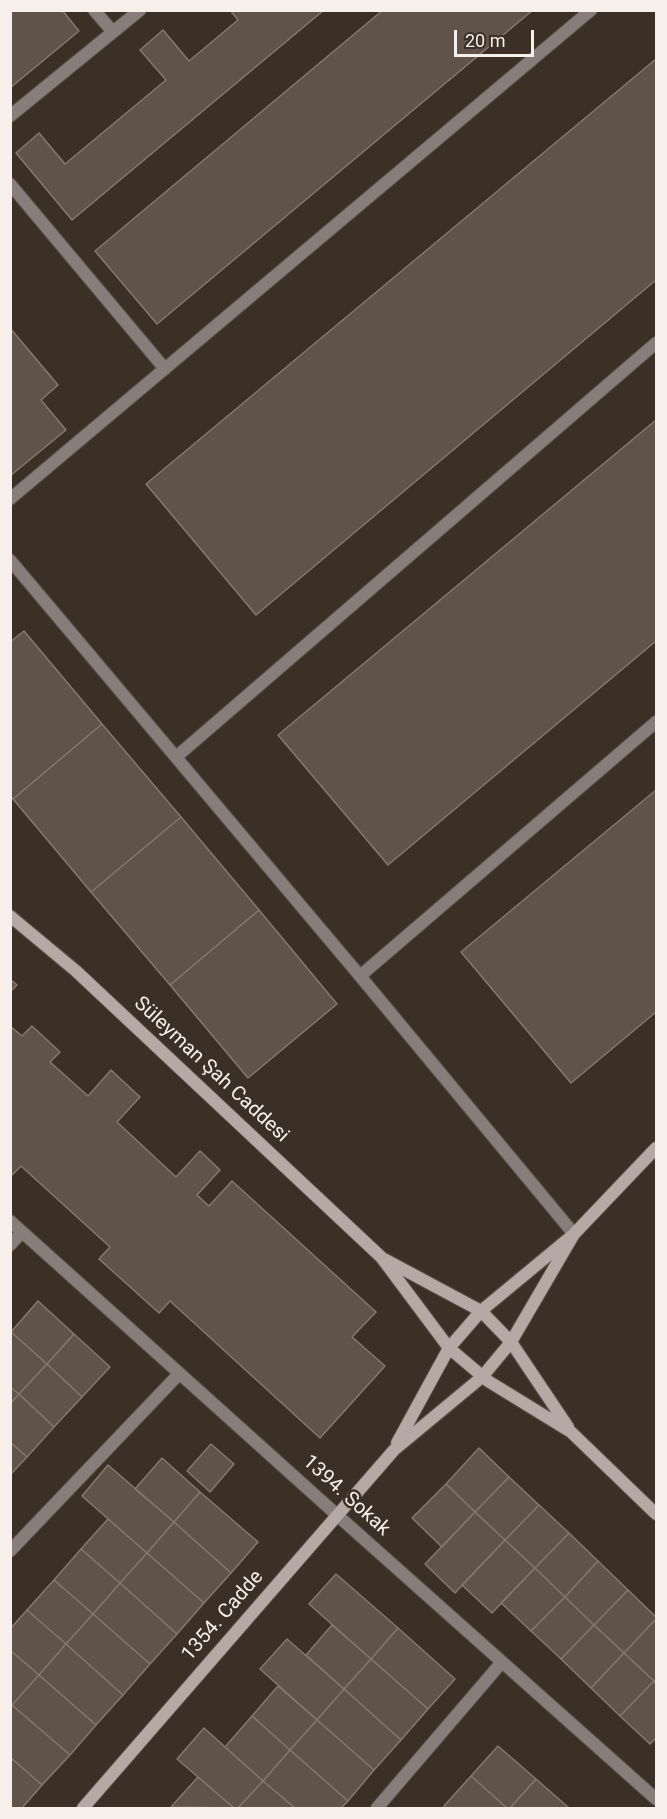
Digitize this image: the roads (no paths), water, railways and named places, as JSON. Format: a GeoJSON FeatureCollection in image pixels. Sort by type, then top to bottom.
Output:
{"type":"FeatureCollection","features":[{"type":"Feature","properties":{"kind":"main road","name":"Süleyman Şah Caddesi"},"geometry":{"type":"LineString","coordinates":[[10,916],[76,970],[381,1257]]}},
{"type":"Feature","properties":{"kind":"main road","name":"1354. Cadde"},"geometry":{"type":"LineString","coordinates":[[394,1450],[449,1348],[481,1311],[574,1234],[657,1148]]}},
{"type":"Feature","properties":{"kind":"main road","name":"1354. Cadde"},"geometry":{"type":"LineString","coordinates":[[83,1809],[394,1450],[482,1377],[511,1342],[574,1234]]}},
{"type":"Feature","properties":{"kind":"main road"},"geometry":{"type":"LineString","coordinates":[[381,1257],[481,1311],[511,1342],[571,1432]]}},
{"type":"Feature","properties":{"kind":"main road"},"geometry":{"type":"LineString","coordinates":[[381,1257],[449,1348],[482,1377],[571,1432],[657,1514]]}},
{"type":"Feature","properties":{"kind":"street"},"geometry":{"type":"LineString","coordinates":[[94,10],[113,32]]}},
{"type":"Feature","properties":{"kind":"street"},"geometry":{"type":"LineString","coordinates":[[10,116],[140,10]]}},
{"type":"Feature","properties":{"kind":"street"},"geometry":{"type":"LineString","coordinates":[[10,499],[591,10]]}},
{"type":"Feature","properties":{"kind":"street"},"geometry":{"type":"LineString","coordinates":[[10,184],[165,369]]}},
{"type":"Feature","properties":{"kind":"street"},"geometry":{"type":"LineString","coordinates":[[176,757],[657,343]]}},
{"type":"Feature","properties":{"kind":"street"},"geometry":{"type":"LineString","coordinates":[[10,560],[574,1234]]}},
{"type":"Feature","properties":{"kind":"street"},"geometry":{"type":"LineString","coordinates":[[360,976],[657,722]]}},
{"type":"Feature","properties":{"kind":"street","name":"1394. Sokak"},"geometry":{"type":"LineString","coordinates":[[10,1221],[657,1801]]}},
{"type":"Feature","properties":{"kind":"street"},"geometry":{"type":"LineString","coordinates":[[10,1245],[22,1232]]}},
{"type":"Feature","properties":{"kind":"street"},"geometry":{"type":"LineString","coordinates":[[10,1551],[180,1374]]}},
{"type":"Feature","properties":{"kind":"street"},"geometry":{"type":"LineString","coordinates":[[377,1809],[502,1662]]}},
{"type":"Feature","properties":{"kind":"street"},"geometry":{"type":"LineString","coordinates":[[652,1809],[657,1801]]}}]}
